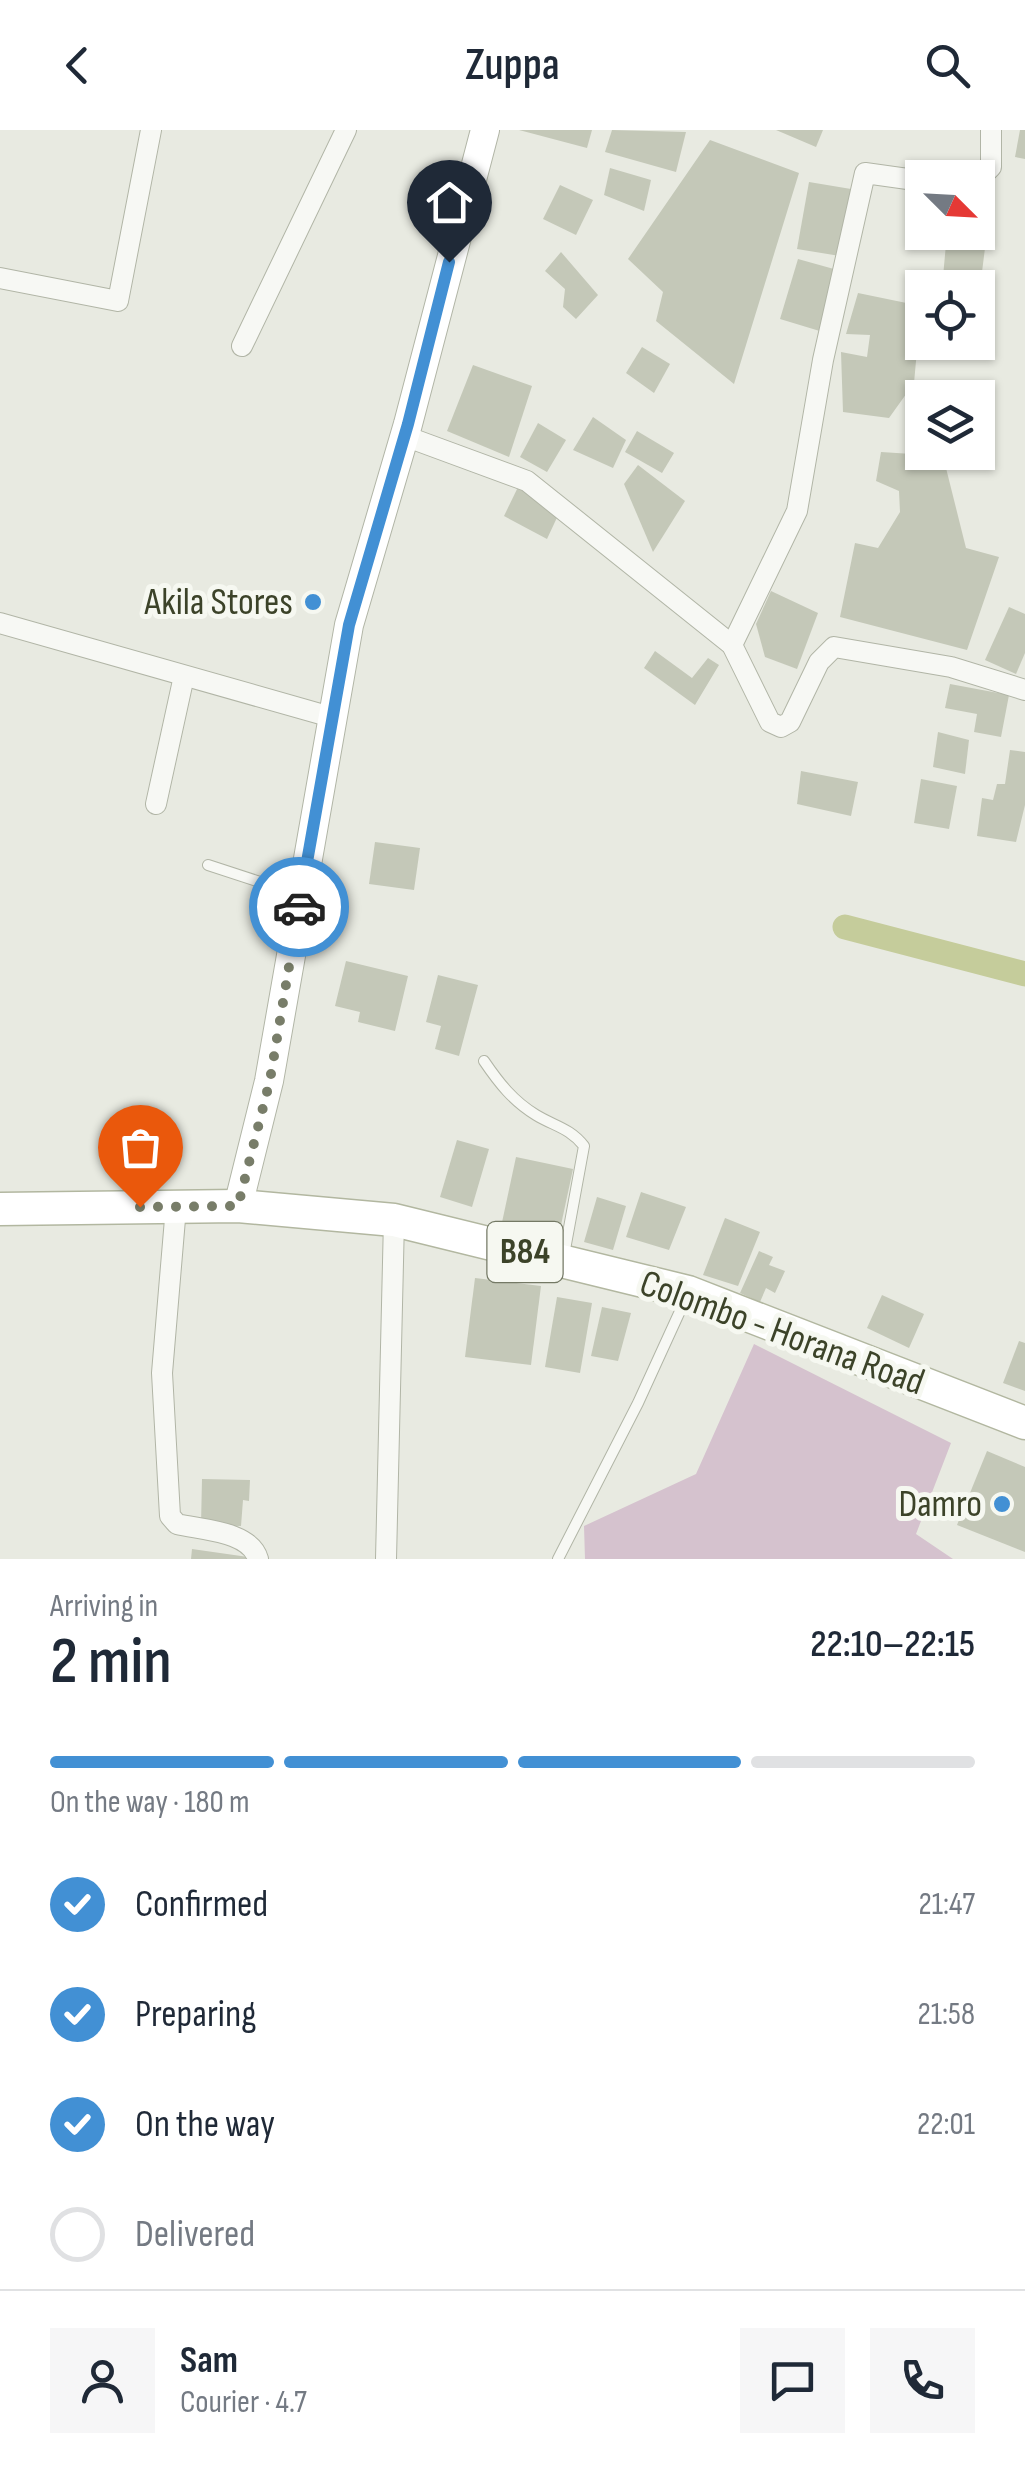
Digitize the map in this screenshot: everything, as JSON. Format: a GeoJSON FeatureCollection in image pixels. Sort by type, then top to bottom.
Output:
{"type":"FeatureCollection","features":[{"type":"Feature","properties":{"kind":"main road","name":"Colombo - Horana Road"},"geometry":{"type":"LineString","coordinates":[[0,1209],[238,1206],[394,1220],[688,1292],[1025,1423]]}},
{"type":"Feature","properties":{"kind":"street"},"geometry":{"type":"LineString","coordinates":[[0,278],[118,301],[150,130]]}},
{"type":"Feature","properties":{"kind":"street"},"geometry":{"type":"LineString","coordinates":[[242,346],[346,130]]}},
{"type":"Feature","properties":{"kind":"street"},"geometry":{"type":"LineString","coordinates":[[238,1206],[270,1080],[349,625],[484,130]]}},
{"type":"Feature","properties":{"kind":"street"},"geometry":{"type":"LineString","coordinates":[[991,130],[991,160]]}},
{"type":"Feature","properties":{"kind":"street"},"geometry":{"type":"LineString","coordinates":[[732,646],[797,511],[823,360],[865,173],[905,178]]}},
{"type":"Feature","properties":{"kind":"street"},"geometry":{"type":"LineString","coordinates":[[402,435],[527,480],[732,646],[770,722],[781,726],[790,722],[819,662],[834,647],[951,667],[1025,690]]}},
{"type":"Feature","properties":{"kind":"street"},"geometry":{"type":"LineString","coordinates":[[0,623],[331,717]]}},
{"type":"Feature","properties":{"kind":"street"},"geometry":{"type":"LineString","coordinates":[[156,804],[184,676]]}},
{"type":"Feature","properties":{"kind":"street"},"geometry":{"type":"LineString","coordinates":[[176,1206],[162,1374],[170,1516],[177,1524],[244,1540],[255,1548],[258,1559]]}},
{"type":"Feature","properties":{"kind":"street"},"geometry":{"type":"LineString","coordinates":[[386,1559],[394,1220]]}},
{"type":"Feature","properties":{"kind":"lane"},"geometry":{"type":"LineString","coordinates":[[208,865],[301,895]]}},
{"type":"Feature","properties":{"kind":"lane"},"geometry":{"type":"LineString","coordinates":[[484,1062],[506,1092],[537,1116],[574,1132],[584,1146],[562,1261]]}},
{"type":"Feature","properties":{"kind":"lane"},"geometry":{"type":"LineString","coordinates":[[558,1559],[638,1404],[688,1292]]}},
{"type":"Feature","properties":{"kind":"shaded area"},"geometry":{"type":"Polygon","coordinates":[[[754,1344],[951,1443],[916,1534],[953,1559],[585,1559],[584,1526],[696,1474],[754,1344]]]}},
{"type":"Feature","properties":{"kind":"building"},"geometry":{"type":"Polygon","coordinates":[[[519,130],[592,130],[587,148],[519,130]]]}},
{"type":"Feature","properties":{"kind":"building"},"geometry":{"type":"Polygon","coordinates":[[[612,130],[686,132],[676,172],[605,152],[612,130]]]}},
{"type":"Feature","properties":{"kind":"building"},"geometry":{"type":"Polygon","coordinates":[[[776,130],[823,130],[816,147],[776,130]]]}},
{"type":"Feature","properties":{"kind":"building"},"geometry":{"type":"Polygon","coordinates":[[[1020,130],[1025,130],[1025,159],[1015,157],[1020,130]]]}},
{"type":"Feature","properties":{"kind":"building"},"geometry":{"type":"Polygon","coordinates":[[[710,140],[799,173],[734,384],[656,321],[663,292],[628,259],[710,140]]]}},
{"type":"Feature","properties":{"kind":"building"},"geometry":{"type":"Polygon","coordinates":[[[610,168],[651,180],[644,211],[604,195],[610,168]]]}},
{"type":"Feature","properties":{"kind":"building"},"geometry":{"type":"Polygon","coordinates":[[[809,182],[857,190],[846,257],[797,249],[809,182]]]}},
{"type":"Feature","properties":{"kind":"building"},"geometry":{"type":"Polygon","coordinates":[[[560,185],[593,200],[576,235],[543,219],[560,185]]]}},
{"type":"Feature","properties":{"kind":"building"},"geometry":{"type":"Polygon","coordinates":[[[945,250],[985,250],[982,270],[944,270],[945,250]]]}},
{"type":"Feature","properties":{"kind":"building"},"geometry":{"type":"Polygon","coordinates":[[[561,252],[598,295],[576,319],[563,307],[565,289],[545,271],[561,252]]]}},
{"type":"Feature","properties":{"kind":"building"},"geometry":{"type":"Polygon","coordinates":[[[798,259],[841,271],[823,332],[780,319],[798,259]]]}},
{"type":"Feature","properties":{"kind":"building"},"geometry":{"type":"Polygon","coordinates":[[[858,293],[905,303],[905,360],[916,360],[914,380],[905,380],[905,396],[889,418],[843,412],[841,352],[867,357],[870,335],[846,334],[858,293]]]}},
{"type":"Feature","properties":{"kind":"building"},"geometry":{"type":"Polygon","coordinates":[[[642,347],[670,364],[654,393],[626,373],[642,347]]]}},
{"type":"Feature","properties":{"kind":"building"},"geometry":{"type":"Polygon","coordinates":[[[473,365],[532,386],[509,457],[447,431],[473,365]]]}},
{"type":"Feature","properties":{"kind":"building"},"geometry":{"type":"Polygon","coordinates":[[[593,417],[626,440],[613,468],[573,450],[593,417]]]}},
{"type":"Feature","properties":{"kind":"building"},"geometry":{"type":"Polygon","coordinates":[[[538,423],[566,440],[547,472],[520,457],[538,423]]]}},
{"type":"Feature","properties":{"kind":"building"},"geometry":{"type":"Polygon","coordinates":[[[637,431],[674,453],[662,473],[625,452],[637,431]]]}},
{"type":"Feature","properties":{"kind":"building"},"geometry":{"type":"Polygon","coordinates":[[[881,452],[905,454],[905,470],[946,470],[966,548],[999,557],[967,650],[840,617],[855,543],[878,548],[900,512],[899,491],[876,481],[881,452]]]}},
{"type":"Feature","properties":{"kind":"building"},"geometry":{"type":"Polygon","coordinates":[[[638,465],[685,501],[653,552],[624,484],[638,465]]]}},
{"type":"Feature","properties":{"kind":"building"},"geometry":{"type":"Polygon","coordinates":[[[519,485],[561,509],[547,539],[504,516],[519,485]]]}},
{"type":"Feature","properties":{"kind":"building"},"geometry":{"type":"Polygon","coordinates":[[[771,591],[818,613],[797,669],[765,657],[756,624],[771,591]]]}},
{"type":"Feature","properties":{"kind":"building"},"geometry":{"type":"Polygon","coordinates":[[[1009,607],[1025,614],[1025,653],[1016,674],[985,660],[1009,607]]]}},
{"type":"Feature","properties":{"kind":"building"},"geometry":{"type":"Polygon","coordinates":[[[655,651],[692,678],[708,658],[719,665],[695,705],[644,668],[655,651]]]}},
{"type":"Feature","properties":{"kind":"building"},"geometry":{"type":"Polygon","coordinates":[[[950,684],[1009,695],[1001,737],[974,732],[977,714],[945,708],[950,684]]]}},
{"type":"Feature","properties":{"kind":"building"},"geometry":{"type":"Polygon","coordinates":[[[938,732],[969,740],[965,774],[933,767],[938,732]]]}},
{"type":"Feature","properties":{"kind":"building"},"geometry":{"type":"Polygon","coordinates":[[[1010,750],[1025,752],[1025,805],[1016,842],[977,836],[982,798],[993,800],[997,784],[1005,784],[1010,750]]]}},
{"type":"Feature","properties":{"kind":"building"},"geometry":{"type":"Polygon","coordinates":[[[801,771],[858,782],[851,816],[797,804],[801,771]]]}},
{"type":"Feature","properties":{"kind":"building"},"geometry":{"type":"Polygon","coordinates":[[[921,779],[957,786],[949,829],[914,823],[921,779]]]}},
{"type":"Feature","properties":{"kind":"building"},"geometry":{"type":"Polygon","coordinates":[[[375,842],[420,848],[414,890],[369,884],[375,842]]]}},
{"type":"Feature","properties":{"kind":"building"},"geometry":{"type":"Polygon","coordinates":[[[346,961],[408,976],[395,1031],[358,1022],[360,1012],[335,1006],[346,961]]]}},
{"type":"Feature","properties":{"kind":"building"},"geometry":{"type":"Polygon","coordinates":[[[438,975],[478,985],[459,1056],[435,1049],[441,1026],[426,1022],[438,975]]]}},
{"type":"Feature","properties":{"kind":"building"},"geometry":{"type":"Polygon","coordinates":[[[457,1140],[489,1149],[472,1207],[440,1197],[457,1140]]]}},
{"type":"Feature","properties":{"kind":"building"},"geometry":{"type":"Polygon","coordinates":[[[516,1157],[573,1169],[558,1239],[501,1227],[516,1157]]]}},
{"type":"Feature","properties":{"kind":"building"},"geometry":{"type":"Polygon","coordinates":[[[641,1192],[686,1207],[669,1250],[626,1237],[641,1192]]]}},
{"type":"Feature","properties":{"kind":"building"},"geometry":{"type":"Polygon","coordinates":[[[597,1197],[626,1206],[613,1250],[584,1242],[597,1197]]]}},
{"type":"Feature","properties":{"kind":"building"},"geometry":{"type":"Polygon","coordinates":[[[725,1218],[760,1232],[738,1286],[703,1275],[725,1218]]]}},
{"type":"Feature","properties":{"kind":"building"},"geometry":{"type":"Polygon","coordinates":[[[759,1251],[773,1257],[769,1265],[785,1271],[775,1293],[766,1288],[760,1302],[740,1293],[759,1251]]]}},
{"type":"Feature","properties":{"kind":"building"},"geometry":{"type":"Polygon","coordinates":[[[475,1278],[541,1286],[531,1365],[465,1357],[475,1278]]]}},
{"type":"Feature","properties":{"kind":"building"},"geometry":{"type":"Polygon","coordinates":[[[882,1295],[924,1314],[909,1348],[867,1328],[882,1295]]]}},
{"type":"Feature","properties":{"kind":"building"},"geometry":{"type":"Polygon","coordinates":[[[557,1297],[592,1303],[580,1373],[545,1367],[557,1297]]]}},
{"type":"Feature","properties":{"kind":"building"},"geometry":{"type":"Polygon","coordinates":[[[602,1307],[631,1313],[618,1361],[591,1356],[602,1307]]]}},
{"type":"Feature","properties":{"kind":"building"},"geometry":{"type":"Polygon","coordinates":[[[1019,1341],[1025,1343],[1025,1391],[1003,1383],[1019,1341]]]}},
{"type":"Feature","properties":{"kind":"building"},"geometry":{"type":"Polygon","coordinates":[[[987,1451],[1025,1467],[1025,1552],[957,1525],[987,1451]]]}},
{"type":"Feature","properties":{"kind":"building"},"geometry":{"type":"Polygon","coordinates":[[[202,1479],[250,1480],[249,1501],[243,1500],[241,1526],[201,1525],[202,1479]]]}},
{"type":"Feature","properties":{"kind":"building"},"geometry":{"type":"Polygon","coordinates":[[[192,1549],[248,1557],[191,1559],[192,1549]]]}},
{"type":"Feature","properties":{"kind":"waterway"},"geometry":{"type":"LineString","coordinates":[[845,927],[1025,974]]}},
{"type":"Feature","properties":{"kind":"way so far"},"geometry":{"type":"LineString","coordinates":[[140,1207],[238,1206],[270,1080],[299,907]]}},
{"type":"Feature","properties":{"kind":"place","name":"Akila Stores"},"geometry":{"type":"Point","coordinates":[313,602]}},
{"type":"Feature","properties":{"kind":"place","name":"Damro"},"geometry":{"type":"Point","coordinates":[1002,1504]}},
{"type":"Feature","properties":{"kind":"route"},"geometry":{"type":"LineString","coordinates":[[299,907],[349,625],[408,424],[449,262]]}}]}
